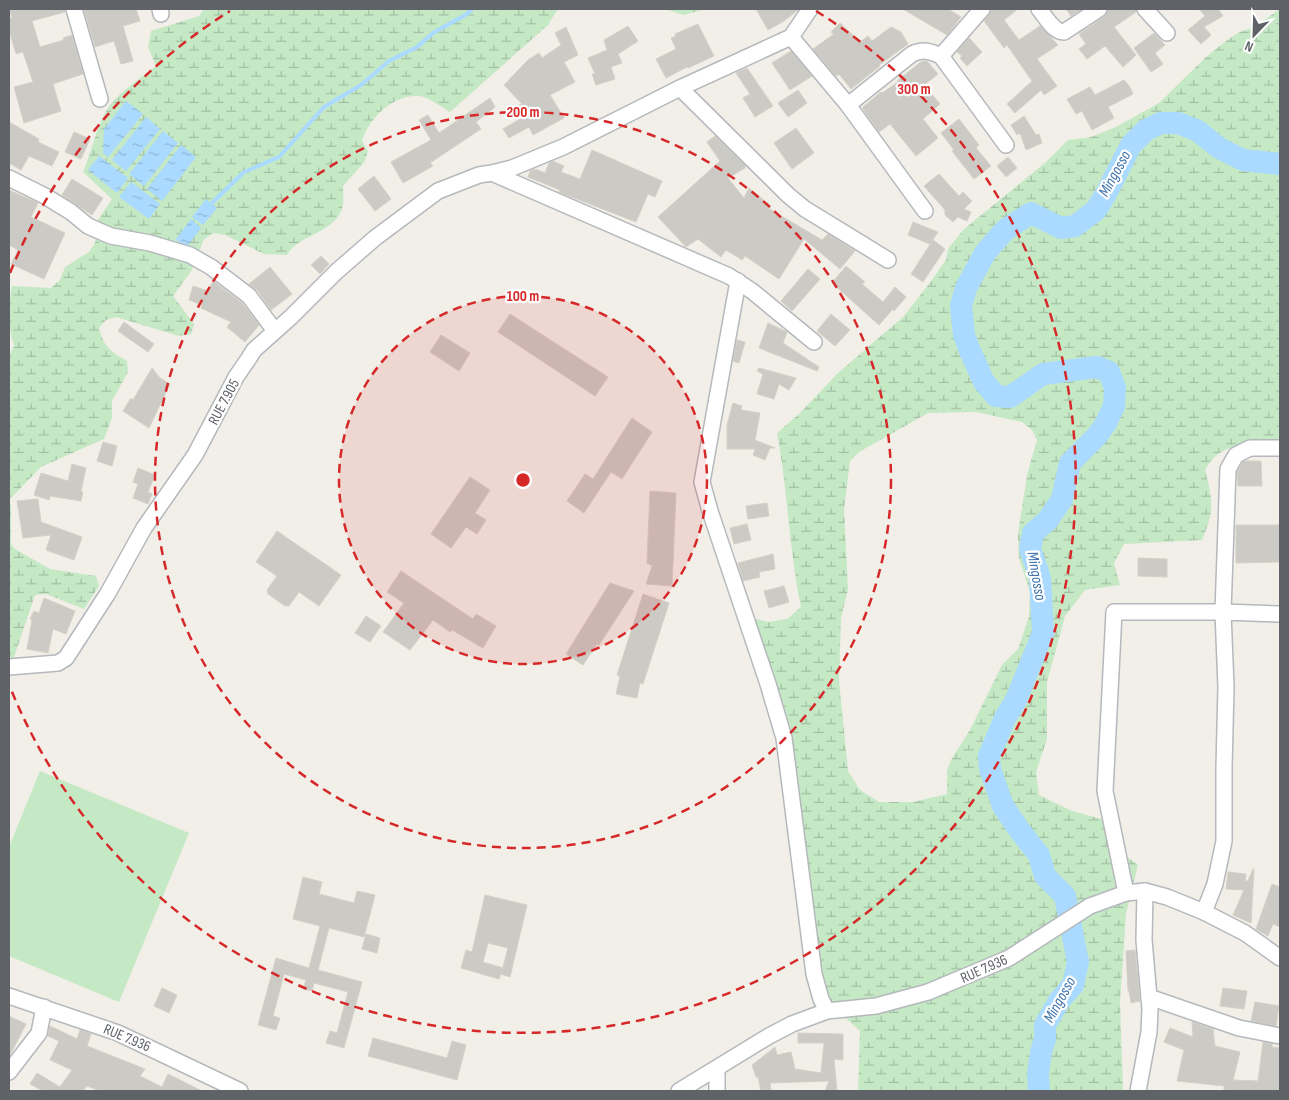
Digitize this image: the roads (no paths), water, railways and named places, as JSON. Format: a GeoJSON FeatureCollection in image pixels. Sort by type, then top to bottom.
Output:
{"type":"FeatureCollection","features":[{"type":"Feature","properties":{"kind":"street"},"geometry":{"type":"LineString","coordinates":[[74,9],[100,99]]}},
{"type":"Feature","properties":{"kind":"street"},"geometry":{"type":"LineString","coordinates":[[810,9],[791,37],[848,105],[925,211]]}},
{"type":"Feature","properties":{"kind":"street"},"geometry":{"type":"LineString","coordinates":[[941,56],[982,9]]}},
{"type":"Feature","properties":{"kind":"street"},"geometry":{"type":"LineString","coordinates":[[1039,9],[1055,29],[1060,32],[1064,32],[1099,9]]}},
{"type":"Feature","properties":{"kind":"street"},"geometry":{"type":"LineString","coordinates":[[1145,9],[1167,32]]}},
{"type":"Feature","properties":{"kind":"street","name":"RUE 7.905"},"geometry":{"type":"LineString","coordinates":[[9,667],[58,662],[66,658],[108,593],[144,528],[195,455],[240,371],[254,350],[336,272],[362,250],[438,191],[479,175],[492,174],[512,168],[563,147],[680,88],[791,37]]}},
{"type":"Feature","properties":{"kind":"street"},"geometry":{"type":"LineString","coordinates":[[848,105],[912,54],[921,50],[931,51],[941,56],[1006,145]]}},
{"type":"Feature","properties":{"kind":"street"},"geometry":{"type":"LineString","coordinates":[[680,88],[788,195],[805,209],[888,260]]}},
{"type":"Feature","properties":{"kind":"street"},"geometry":{"type":"LineString","coordinates":[[492,174],[729,276],[814,342]]}},
{"type":"Feature","properties":{"kind":"street"},"geometry":{"type":"LineString","coordinates":[[9,178],[45,196],[71,212],[88,226],[111,236],[150,242],[190,255],[204,263],[249,296],[275,331]]}},
{"type":"Feature","properties":{"kind":"street"},"geometry":{"type":"LineString","coordinates":[[738,282],[704,470],[703,490],[768,684],[784,738],[814,974],[821,999],[827,1011]]}},
{"type":"Feature","properties":{"kind":"street"},"geometry":{"type":"LineString","coordinates":[[1204,912],[1217,876],[1224,841],[1226,686],[1223,612],[1228,469],[1236,455],[1250,448],[1280,448]]}},
{"type":"Feature","properties":{"kind":"street"},"geometry":{"type":"LineString","coordinates":[[1126,893],[1105,791],[1114,612],[1280,614]]}},
{"type":"Feature","properties":{"kind":"street"},"geometry":{"type":"LineString","coordinates":[[1138,1091],[1149,1032],[1150,1009],[1144,940],[1145,891]]}},
{"type":"Feature","properties":{"kind":"street","name":"RUE 7.936"},"geometry":{"type":"LineString","coordinates":[[679,1091],[792,1024],[827,1011],[876,1006],[928,992],[1008,958],[1044,937],[1090,906],[1126,893],[1145,891],[1204,912],[1245,933],[1280,958]]}},
{"type":"Feature","properties":{"kind":"street","name":"RUE 7.936"},"geometry":{"type":"LineString","coordinates":[[9,996],[44,1006],[118,1033],[209,1084],[240,1091]]}},
{"type":"Feature","properties":{"kind":"street"},"geometry":{"type":"LineString","coordinates":[[1149,997],[1239,1028],[1280,1036]]}},
{"type":"Feature","properties":{"kind":"street"},"geometry":{"type":"LineString","coordinates":[[9,1072],[39,1033],[44,1006]]}},
{"type":"Feature","properties":{"kind":"street"},"geometry":{"type":"LineString","coordinates":[[717,1069],[718,1091]]}},
{"type":"Feature","properties":{"kind":"water"},"geometry":{"type":"Polygon","coordinates":[[[126,101],[143,114],[108,157],[103,153],[104,129],[126,101]]]}},
{"type":"Feature","properties":{"kind":"water"},"geometry":{"type":"Polygon","coordinates":[[[146,117],[160,129],[126,171],[112,160],[146,117]]]}},
{"type":"Feature","properties":{"kind":"water"},"geometry":{"type":"Polygon","coordinates":[[[163,131],[178,143],[144,186],[129,174],[163,131]]]}},
{"type":"Feature","properties":{"kind":"water"},"geometry":{"type":"Polygon","coordinates":[[[181,145],[196,157],[162,201],[147,189],[181,145]]]}},
{"type":"Feature","properties":{"kind":"water"},"geometry":{"type":"Polygon","coordinates":[[[99,156],[128,178],[117,193],[88,170],[99,156]]]}},
{"type":"Feature","properties":{"kind":"water"},"geometry":{"type":"Polygon","coordinates":[[[131,182],[160,204],[149,219],[119,197],[131,182]]]}},
{"type":"Feature","properties":{"kind":"water"},"geometry":{"type":"Polygon","coordinates":[[[206,199],[217,208],[203,225],[192,217],[206,199]]]}},
{"type":"Feature","properties":{"kind":"water"},"geometry":{"type":"Polygon","coordinates":[[[191,219],[201,228],[186,248],[176,239],[191,219]]]}},
{"type":"Feature","properties":{"kind":"waterway"},"geometry":{"type":"LineString","coordinates":[[213,202],[244,172],[279,157],[324,107],[361,85],[389,61],[417,47],[433,33],[467,14],[472,9]]}},
{"type":"Feature","properties":{"kind":"waterway","name":"Mingosso"},"geometry":{"type":"LineString","coordinates":[[1039,1091],[1038,1074],[1045,1039],[1045,1025],[1059,1001],[1073,985],[1078,962],[1065,896],[1045,876],[1039,855],[1003,806],[990,769],[989,756],[1005,718],[1016,700],[1043,633],[1040,578],[1030,549],[1033,533],[1048,520],[1062,499],[1070,463],[1097,436],[1106,423],[1114,406],[1115,388],[1109,372],[1097,367],[1043,374],[1010,397],[996,396],[984,382],[970,351],[964,335],[961,306],[966,288],[985,253],[1005,230],[1031,213],[1061,228],[1075,226],[1096,210],[1131,145],[1146,130],[1161,123],[1178,123],[1198,131],[1219,148],[1243,160],[1280,164]]}}]}
